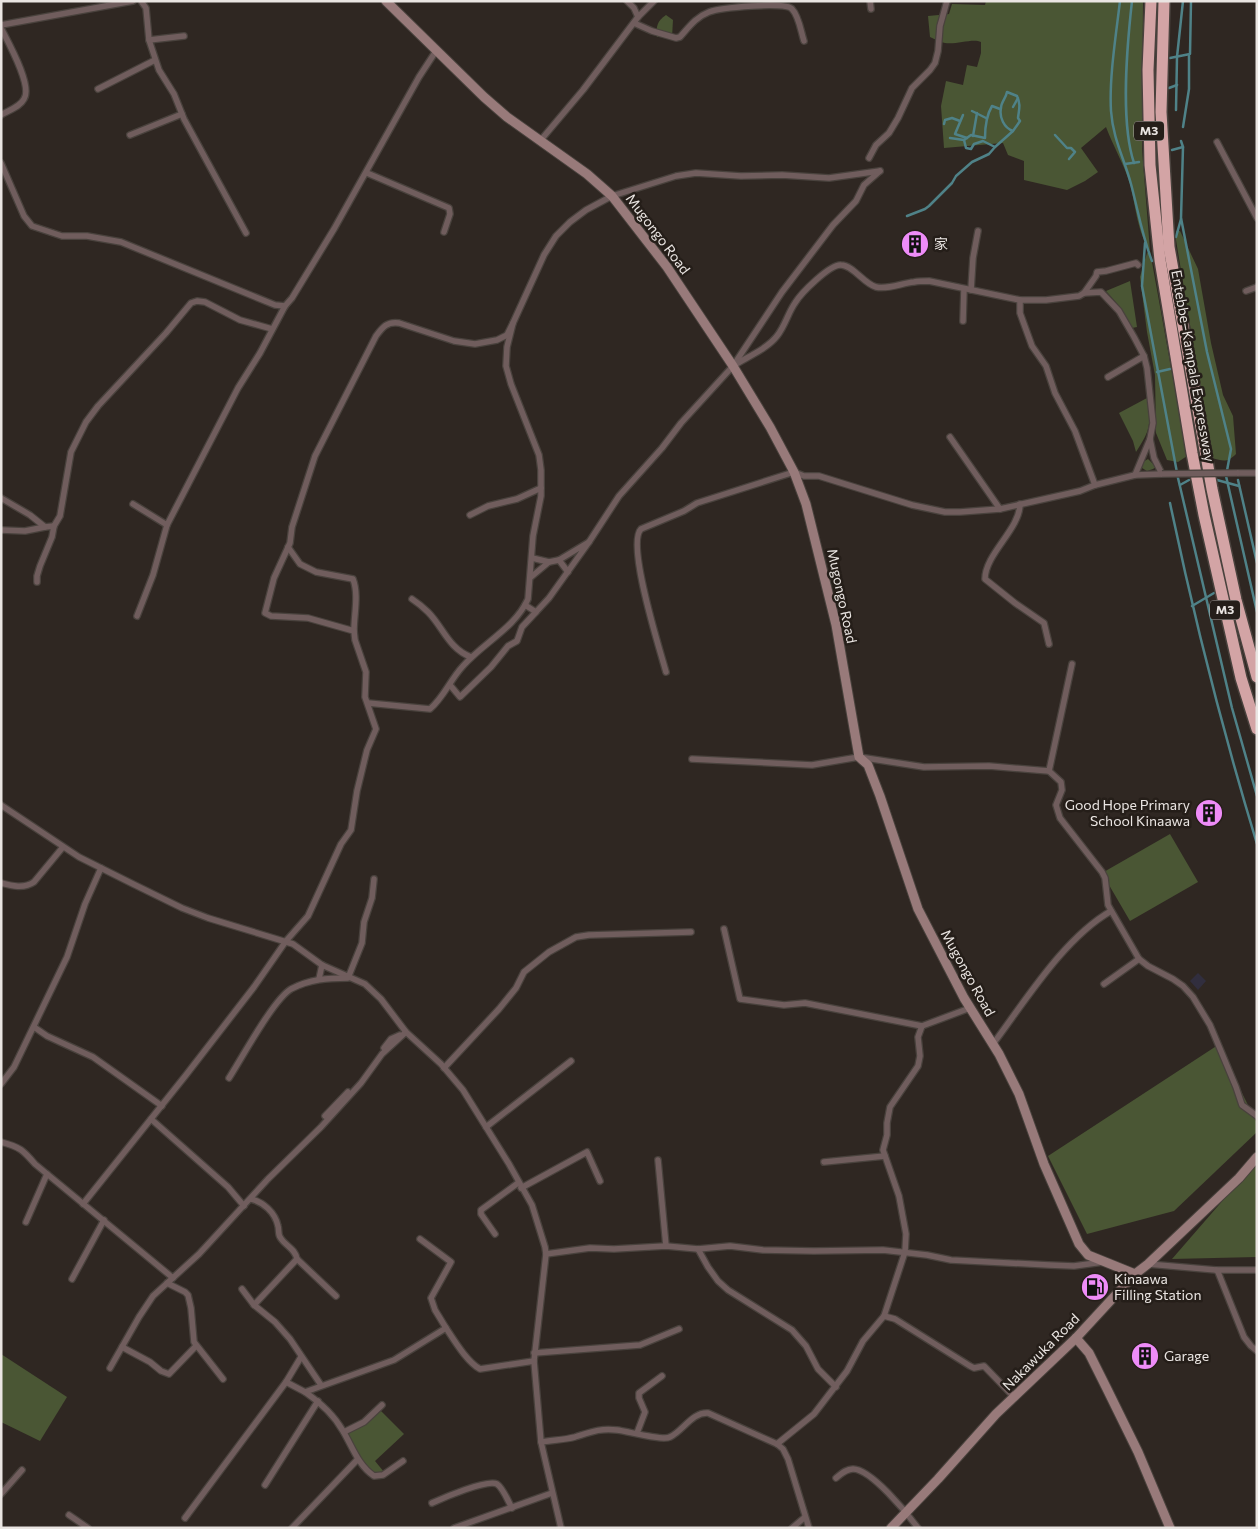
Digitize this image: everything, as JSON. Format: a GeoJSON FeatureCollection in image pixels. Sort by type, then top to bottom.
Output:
{"type":"FeatureCollection","features":[{"type":"Feature","properties":{"kind":"highway","name":"Entebbe–Kampala Expressway"},"geometry":{"type":"LineString","coordinates":[[1150,1],[1148,70],[1150,165],[1160,260],[1204,515],[1241,678],[1257,729]]}},
{"type":"Feature","properties":{"kind":"highway","name":"Entebbe–Kampala Expressway"},"geometry":{"type":"LineString","coordinates":[[1164,1],[1161,112],[1169,247],[1212,489],[1236,600],[1257,677]]}},
{"type":"Feature","properties":{"kind":"street"},"geometry":{"type":"LineString","coordinates":[[1,114],[22,102],[27,92],[21,70],[1,27],[133,1]]}},
{"type":"Feature","properties":{"kind":"street"},"geometry":{"type":"LineString","coordinates":[[141,1],[146,8],[149,40],[155,60],[246,232]]}},
{"type":"Feature","properties":{"kind":"street","name":"Mugongo Road"},"geometry":{"type":"LineString","coordinates":[[386,1],[484,97],[540,141],[587,174],[612,196],[667,267],[733,366],[770,427],[794,472],[810,517],[836,625],[859,757],[868,766],[880,796],[918,908],[970,1008],[993,1044],[1019,1094],[1044,1164],[1079,1244],[1088,1255],[1135,1274]]}},
{"type":"Feature","properties":{"kind":"street"},"geometry":{"type":"LineString","coordinates":[[627,1],[634,8],[638,17]]}},
{"type":"Feature","properties":{"kind":"street"},"geometry":{"type":"LineString","coordinates":[[540,141],[583,90],[638,17],[654,1]]}},
{"type":"Feature","properties":{"kind":"street"},"geometry":{"type":"LineString","coordinates":[[870,1],[871,9]]}},
{"type":"Feature","properties":{"kind":"street"},"geometry":{"type":"LineString","coordinates":[[869,158],[876,145],[889,133],[912,88],[930,70],[934,63],[938,52],[940,26],[947,1]]}},
{"type":"Feature","properties":{"kind":"street"},"geometry":{"type":"LineString","coordinates":[[634,23],[676,38],[680,37],[695,20],[708,12],[790,3],[804,42]]}},
{"type":"Feature","properties":{"kind":"street"},"geometry":{"type":"LineString","coordinates":[[149,40],[184,36]]}},
{"type":"Feature","properties":{"kind":"street"},"geometry":{"type":"LineString","coordinates":[[137,616],[153,575],[167,525],[238,388],[260,353],[285,306],[306,276],[367,173],[419,77],[436,51]]}},
{"type":"Feature","properties":{"kind":"street"},"geometry":{"type":"LineString","coordinates":[[98,89],[155,60]]}},
{"type":"Feature","properties":{"kind":"street"},"geometry":{"type":"LineString","coordinates":[[130,135],[182,114]]}},
{"type":"Feature","properties":{"kind":"street"},"geometry":{"type":"LineString","coordinates":[[1216,142],[1257,218]]}},
{"type":"Feature","properties":{"kind":"street"},"geometry":{"type":"LineString","coordinates":[[1,163],[4,178],[24,216],[32,226],[62,236],[87,236],[121,242],[276,306],[285,306]]}},
{"type":"Feature","properties":{"kind":"street"},"geometry":{"type":"LineString","coordinates":[[354,631],[308,618],[266,614],[267,602],[274,578],[292,537],[292,527],[319,446],[376,336],[384,326],[394,322],[454,341],[475,344],[497,340],[507,335],[544,255],[556,236],[586,210],[612,196],[676,176],[696,173],[829,178],[880,171],[864,185],[856,201],[833,225],[782,292],[733,366],[681,423],[662,448],[619,496],[549,598],[522,627],[517,641],[508,646],[491,667],[460,697],[450,685]]}},
{"type":"Feature","properties":{"kind":"street"},"geometry":{"type":"LineString","coordinates":[[367,173],[449,208],[450,214],[444,232]]}},
{"type":"Feature","properties":{"kind":"street"},"geometry":{"type":"LineString","coordinates":[[972,290],[973,258],[978,230]]}},
{"type":"Feature","properties":{"kind":"street"},"geometry":{"type":"LineString","coordinates":[[733,366],[769,345],[778,336],[795,302],[833,267],[841,265],[847,267],[877,288],[886,288],[916,281],[929,281],[1020,300],[1046,300],[1079,296],[1084,293],[1097,272],[1136,263],[1138,265]]}},
{"type":"Feature","properties":{"kind":"street"},"geometry":{"type":"LineString","coordinates":[[1246,291],[1257,287]]}},
{"type":"Feature","properties":{"kind":"street"},"geometry":{"type":"LineString","coordinates":[[963,320],[964,289]]}},
{"type":"Feature","properties":{"kind":"street"},"geometry":{"type":"LineString","coordinates":[[1084,293],[1101,292],[1106,296],[1119,311],[1144,356],[1154,423],[1150,440],[1135,475]]}},
{"type":"Feature","properties":{"kind":"street"},"geometry":{"type":"LineString","coordinates":[[1020,300],[1020,313],[1032,346],[1046,366],[1055,393],[1075,431],[1095,485]]}},
{"type":"Feature","properties":{"kind":"street"},"geometry":{"type":"LineString","coordinates":[[37,582],[36,576],[52,537],[54,526],[60,516],[71,452],[86,422],[98,406],[166,333],[191,303],[197,301],[205,302],[240,320],[272,329]]}},
{"type":"Feature","properties":{"kind":"street"},"geometry":{"type":"LineString","coordinates":[[368,703],[430,709],[438,702],[461,668],[471,657],[510,624],[526,605],[530,590],[533,536],[541,488],[541,470],[539,455],[511,384],[506,366],[507,347],[513,323]]}},
{"type":"Feature","properties":{"kind":"street"},"geometry":{"type":"LineString","coordinates":[[1108,377],[1144,356]]}},
{"type":"Feature","properties":{"kind":"street"},"geometry":{"type":"LineString","coordinates":[[950,437],[1000,509]]}},
{"type":"Feature","properties":{"kind":"street"},"geometry":{"type":"LineString","coordinates":[[1150,440],[1154,458],[1162,474]]}},
{"type":"Feature","properties":{"kind":"street"},"geometry":{"type":"LineString","coordinates":[[666,672],[647,608],[639,563],[638,536],[639,531],[697,504],[794,472],[804,476],[819,476],[886,498],[945,512],[1000,509],[1080,491],[1095,485],[1135,475],[1257,473]]}},
{"type":"Feature","properties":{"kind":"street"},"geometry":{"type":"LineString","coordinates":[[470,515],[488,506],[517,499],[541,488]]}},
{"type":"Feature","properties":{"kind":"street"},"geometry":{"type":"LineString","coordinates":[[1,498],[30,515],[45,527]]}},
{"type":"Feature","properties":{"kind":"street"},"geometry":{"type":"LineString","coordinates":[[133,504],[167,525]]}},
{"type":"Feature","properties":{"kind":"street"},"geometry":{"type":"LineString","coordinates":[[1020,504],[1019,513],[993,557],[984,579],[1015,604],[1044,623],[1049,644]]}},
{"type":"Feature","properties":{"kind":"street"},"geometry":{"type":"LineString","coordinates":[[1,530],[25,531],[54,526]]}},
{"type":"Feature","properties":{"kind":"street"},"geometry":{"type":"LineString","coordinates":[[532,558],[550,562],[559,560],[589,542]]}},
{"type":"Feature","properties":{"kind":"street"},"geometry":{"type":"LineString","coordinates":[[83,1204],[254,987],[286,941],[308,916],[341,844],[350,830],[367,750],[376,729],[368,703],[364,697],[366,669],[354,640],[356,588],[353,579],[316,572],[300,564],[288,547]]}},
{"type":"Feature","properties":{"kind":"street"},"geometry":{"type":"LineString","coordinates":[[559,560],[568,572]]}},
{"type":"Feature","properties":{"kind":"street"},"geometry":{"type":"LineString","coordinates":[[531,577],[550,562]]}},
{"type":"Feature","properties":{"kind":"street"},"geometry":{"type":"LineString","coordinates":[[412,599],[427,611],[448,640],[463,654],[471,657]]}},
{"type":"Feature","properties":{"kind":"street"},"geometry":{"type":"LineString","coordinates":[[526,605],[536,612]]}},
{"type":"Feature","properties":{"kind":"street"},"geometry":{"type":"LineString","coordinates":[[1048,771],[1072,664]]}},
{"type":"Feature","properties":{"kind":"street"},"geometry":{"type":"LineString","coordinates":[[692,759],[812,765],[859,757],[924,767],[988,766],[1048,771],[1061,782],[1062,790],[1056,804],[1060,818],[1102,872],[1105,878],[1106,901],[1139,959],[1178,983],[1193,997],[1210,1025],[1242,1105],[1257,1116]]}},
{"type":"Feature","properties":{"kind":"street"},"geometry":{"type":"LineString","coordinates":[[1,805],[63,847],[182,908],[217,921],[286,941],[322,964],[348,978],[365,984],[381,999],[406,1032],[444,1068],[463,1090],[532,1205],[546,1254],[534,1361],[541,1442],[560,1528]]}},
{"type":"Feature","properties":{"kind":"street"},"geometry":{"type":"LineString","coordinates":[[1,883],[21,886],[29,885],[63,847]]}},
{"type":"Feature","properties":{"kind":"street"},"geometry":{"type":"LineString","coordinates":[[1,1084],[14,1068],[67,957],[85,904],[101,868]]}},
{"type":"Feature","properties":{"kind":"street"},"geometry":{"type":"LineString","coordinates":[[348,978],[362,943],[364,922],[372,898],[374,879]]}},
{"type":"Feature","properties":{"kind":"street"},"geometry":{"type":"LineString","coordinates":[[993,1044],[1070,945],[1099,918],[1112,911]]}},
{"type":"Feature","properties":{"kind":"street"},"geometry":{"type":"LineString","coordinates":[[724,930],[740,999],[784,1005],[805,1003],[922,1026],[970,1008]]}},
{"type":"Feature","properties":{"kind":"street"},"geometry":{"type":"LineString","coordinates":[[444,1068],[500,1009],[516,988],[524,972],[549,952],[576,937],[691,932]]}},
{"type":"Feature","properties":{"kind":"street"},"geometry":{"type":"LineString","coordinates":[[1104,984],[1139,959]]}},
{"type":"Feature","properties":{"kind":"street"},"geometry":{"type":"LineString","coordinates":[[319,979],[322,964]]}},
{"type":"Feature","properties":{"kind":"street"},"geometry":{"type":"LineString","coordinates":[[229,1078],[283,996],[291,990],[319,979],[348,978]]}},
{"type":"Feature","properties":{"kind":"street"},"geometry":{"type":"LineString","coordinates":[[34,1026],[48,1036],[93,1057],[162,1106]]}},
{"type":"Feature","properties":{"kind":"street"},"geometry":{"type":"LineString","coordinates":[[777,1444],[814,1414],[847,1371],[863,1341],[884,1316],[906,1252],[906,1234],[899,1196],[883,1150],[887,1135],[890,1107],[918,1066],[920,1056],[918,1038],[922,1026]]}},
{"type":"Feature","properties":{"kind":"street"},"geometry":{"type":"LineString","coordinates":[[325,1116],[354,1085],[391,1038],[406,1032]]}},
{"type":"Feature","properties":{"kind":"street"},"geometry":{"type":"LineString","coordinates":[[110,1368],[148,1303],[199,1254],[340,1107],[361,1083],[382,1054],[406,1032]]}},
{"type":"Feature","properties":{"kind":"street"},"geometry":{"type":"LineString","coordinates":[[486,1127],[571,1061]]}},
{"type":"Feature","properties":{"kind":"street"},"geometry":{"type":"LineString","coordinates":[[151,1119],[228,1187],[244,1206]]}},
{"type":"Feature","properties":{"kind":"street"},"geometry":{"type":"LineString","coordinates":[[1,1142],[17,1146],[35,1164],[173,1278]]}},
{"type":"Feature","properties":{"kind":"street"},"geometry":{"type":"LineString","coordinates":[[495,1234],[481,1214],[481,1210],[520,1186],[587,1152],[600,1181]]}},
{"type":"Feature","properties":{"kind":"street"},"geometry":{"type":"LineString","coordinates":[[824,1162],[885,1156]]}},
{"type":"Feature","properties":{"kind":"street","name":"Nakawuka Road"},"geometry":{"type":"LineString","coordinates":[[891,1528],[996,1414],[1076,1338],[1135,1274],[1239,1178],[1257,1157]]}},
{"type":"Feature","properties":{"kind":"street"},"geometry":{"type":"LineString","coordinates":[[658,1160],[666,1246]]}},
{"type":"Feature","properties":{"kind":"street"},"geometry":{"type":"LineString","coordinates":[[26,1222],[47,1174]]}},
{"type":"Feature","properties":{"kind":"street"},"geometry":{"type":"LineString","coordinates":[[250,1199],[261,1202],[270,1211],[277,1222],[279,1236],[296,1253],[297,1259],[336,1296]]}},
{"type":"Feature","properties":{"kind":"street"},"geometry":{"type":"LineString","coordinates":[[72,1279],[104,1220]]}},
{"type":"Feature","properties":{"kind":"street"},"geometry":{"type":"LineString","coordinates":[[420,1239],[451,1262],[431,1298],[435,1310],[455,1343],[480,1369],[534,1361]]}},
{"type":"Feature","properties":{"kind":"street"},"geometry":{"type":"LineString","coordinates":[[546,1254],[590,1248],[614,1249],[666,1246],[698,1249],[730,1246],[797,1251],[883,1250],[952,1260],[1074,1266],[1103,1262]]}},
{"type":"Feature","properties":{"kind":"street"},"geometry":{"type":"LineString","coordinates":[[698,1249],[718,1281],[728,1290],[792,1330],[806,1346],[818,1369],[836,1387]]}},
{"type":"Feature","properties":{"kind":"street"},"geometry":{"type":"LineString","coordinates":[[254,1306],[297,1259]]}},
{"type":"Feature","properties":{"kind":"street"},"geometry":{"type":"LineString","coordinates":[[1148,1264],[1216,1270],[1257,1270]]}},
{"type":"Feature","properties":{"kind":"street"},"geometry":{"type":"LineString","coordinates":[[1216,1270],[1220,1274],[1244,1337],[1257,1351]]}},
{"type":"Feature","properties":{"kind":"street"},"geometry":{"type":"LineString","coordinates":[[167,1283],[186,1292],[191,1308],[194,1342],[223,1380]]}},
{"type":"Feature","properties":{"kind":"street"},"geometry":{"type":"LineString","coordinates":[[242,1290],[254,1306],[275,1322],[290,1339],[322,1385]]}},
{"type":"Feature","properties":{"kind":"street"},"geometry":{"type":"LineString","coordinates":[[884,1316],[895,1319],[970,1366],[974,1368],[984,1366],[1015,1398]]}},
{"type":"Feature","properties":{"kind":"street"},"geometry":{"type":"LineString","coordinates":[[305,1392],[394,1360],[446,1328]]}},
{"type":"Feature","properties":{"kind":"street"},"geometry":{"type":"LineString","coordinates":[[534,1353],[640,1345],[679,1329]]}},
{"type":"Feature","properties":{"kind":"street"},"geometry":{"type":"LineString","coordinates":[[1076,1338],[1090,1353],[1097,1367],[1138,1452],[1170,1528]]}},
{"type":"Feature","properties":{"kind":"street"},"geometry":{"type":"LineString","coordinates":[[122,1347],[169,1374],[196,1346]]}},
{"type":"Feature","properties":{"kind":"street"},"geometry":{"type":"LineString","coordinates":[[185,1518],[286,1382],[302,1356]]}},
{"type":"Feature","properties":{"kind":"street"},"geometry":{"type":"LineString","coordinates":[[637,1433],[645,1412],[639,1398],[639,1393],[662,1376]]}},
{"type":"Feature","properties":{"kind":"street"},"geometry":{"type":"LineString","coordinates":[[286,1382],[318,1400],[333,1416],[344,1432],[358,1460],[371,1474],[383,1475],[403,1461]]}},
{"type":"Feature","properties":{"kind":"street"},"geometry":{"type":"LineString","coordinates":[[265,1485],[318,1400]]}},
{"type":"Feature","properties":{"kind":"street"},"geometry":{"type":"LineString","coordinates":[[344,1432],[364,1422],[382,1405]]}},
{"type":"Feature","properties":{"kind":"street"},"geometry":{"type":"LineString","coordinates":[[541,1442],[574,1437],[592,1430],[604,1429],[669,1438],[691,1420],[705,1413],[777,1444],[783,1449],[788,1459],[808,1528]]}},
{"type":"Feature","properties":{"kind":"street"},"geometry":{"type":"LineString","coordinates":[[292,1528],[358,1460]]}},
{"type":"Feature","properties":{"kind":"street"},"geometry":{"type":"LineString","coordinates":[[1,1494],[22,1470]]}},
{"type":"Feature","properties":{"kind":"street"},"geometry":{"type":"LineString","coordinates":[[836,1478],[847,1470],[862,1471],[887,1492],[918,1528]]}},
{"type":"Feature","properties":{"kind":"street"},"geometry":{"type":"LineString","coordinates":[[432,1503],[465,1489],[493,1483],[499,1486],[512,1508]]}},
{"type":"Feature","properties":{"kind":"street"},"geometry":{"type":"LineString","coordinates":[[454,1528],[552,1493]]}},
{"type":"Feature","properties":{"kind":"street"},"geometry":{"type":"LineString","coordinates":[[69,1515],[88,1528]]}},
{"type":"Feature","properties":{"kind":"street"},"geometry":{"type":"LineString","coordinates":[[792,1528],[805,1517]]}},
{"type":"Feature","properties":{"kind":"shaded area"},"geometry":{"type":"Polygon","coordinates":[[[1198,973],[1206,981],[1198,990],[1190,981],[1198,973]]]}},
{"type":"Feature","properties":{"kind":"green space"},"geometry":{"type":"Polygon","coordinates":[[[986,1],[1143,1],[1142,149],[1150,251],[1142,235],[1128,177],[1106,127],[1081,148],[1098,172],[1067,190],[1024,180],[1024,161],[1008,155],[1003,143],[944,148],[941,106],[946,81],[963,85],[967,65],[977,67],[981,53],[981,42],[945,43],[930,37],[928,16],[949,14],[952,4],[985,5],[986,1]]]}},
{"type":"Feature","properties":{"kind":"green space"},"geometry":{"type":"Polygon","coordinates":[[[666,15],[673,20],[672,37],[657,37],[658,24],[666,15]]]}},
{"type":"Feature","properties":{"kind":"green space"},"geometry":{"type":"Polygon","coordinates":[[[1176,231],[1180,231],[1198,269],[1211,343],[1223,395],[1233,416],[1236,454],[1227,460],[1212,458],[1176,231]]]}},
{"type":"Feature","properties":{"kind":"green space"},"geometry":{"type":"Polygon","coordinates":[[[1150,251],[1187,456],[1178,462],[1167,460],[1156,433],[1155,375],[1140,277],[1147,253],[1150,251]]]}},
{"type":"Feature","properties":{"kind":"green space"},"geometry":{"type":"Polygon","coordinates":[[[1130,281],[1137,327],[1132,328],[1121,308],[1106,291],[1130,281]]]}},
{"type":"Feature","properties":{"kind":"green space"},"geometry":{"type":"Polygon","coordinates":[[[1147,398],[1149,426],[1145,438],[1136,452],[1133,441],[1119,413],[1147,398]]]}},
{"type":"Feature","properties":{"kind":"green space"},"geometry":{"type":"Polygon","coordinates":[[[1148,459],[1156,467],[1147,471],[1142,468],[1143,462],[1148,459]]]}},
{"type":"Feature","properties":{"kind":"green space"},"geometry":{"type":"Polygon","coordinates":[[[1170,834],[1198,882],[1130,921],[1102,873],[1170,834]]]}},
{"type":"Feature","properties":{"kind":"green space"},"geometry":{"type":"Polygon","coordinates":[[[1218,1045],[1257,1123],[1257,1132],[1174,1211],[1087,1234],[1048,1156],[1218,1045]]]}},
{"type":"Feature","properties":{"kind":"green space"},"geometry":{"type":"Polygon","coordinates":[[[1257,1161],[1257,1257],[1172,1259],[1257,1161]]]}},
{"type":"Feature","properties":{"kind":"green space"},"geometry":{"type":"Polygon","coordinates":[[[1,1354],[67,1397],[40,1441],[1,1422],[1,1354]]]}},
{"type":"Feature","properties":{"kind":"green space"},"geometry":{"type":"Polygon","coordinates":[[[379,1411],[404,1434],[375,1461],[384,1472],[375,1474],[362,1463],[347,1433],[379,1411]]]}},
{"type":"Feature","properties":{"kind":"waterway"},"geometry":{"type":"LineString","coordinates":[[1120,1],[1112,71],[1112,121],[1116,140],[1131,184],[1145,242],[1152,261]]}},
{"type":"Feature","properties":{"kind":"waterway"},"geometry":{"type":"LineString","coordinates":[[1132,1],[1128,39],[1126,105],[1127,126],[1134,163]]}},
{"type":"Feature","properties":{"kind":"waterway"},"geometry":{"type":"LineString","coordinates":[[1176,110],[1177,57],[1183,1]]}},
{"type":"Feature","properties":{"kind":"waterway"},"geometry":{"type":"LineString","coordinates":[[1170,58],[1190,54],[1191,1]]}},
{"type":"Feature","properties":{"kind":"waterway"},"geometry":{"type":"LineString","coordinates":[[1183,127],[1189,89],[1189,56]]}},
{"type":"Feature","properties":{"kind":"waterway"},"geometry":{"type":"LineString","coordinates":[[1169,88],[1177,85]]}},
{"type":"Feature","properties":{"kind":"waterway"},"geometry":{"type":"LineString","coordinates":[[907,216],[929,206],[952,183],[956,176],[972,162],[989,154],[1013,131],[1020,121],[1018,118],[1019,102],[1017,96],[1007,92],[1001,106],[1001,115],[1005,125],[1013,131]]}},
{"type":"Feature","properties":{"kind":"waterway"},"geometry":{"type":"LineString","coordinates":[[1013,107],[1018,98]]}},
{"type":"Feature","properties":{"kind":"waterway"},"geometry":{"type":"LineString","coordinates":[[964,140],[971,135],[985,138],[986,122],[992,106],[1000,109]]}},
{"type":"Feature","properties":{"kind":"waterway"},"geometry":{"type":"LineString","coordinates":[[972,111],[986,118]]}},
{"type":"Feature","properties":{"kind":"waterway"},"geometry":{"type":"LineString","coordinates":[[973,136],[977,113]]}},
{"type":"Feature","properties":{"kind":"waterway"},"geometry":{"type":"LineString","coordinates":[[963,115],[955,134],[967,138]]}},
{"type":"Feature","properties":{"kind":"waterway"},"geometry":{"type":"LineString","coordinates":[[944,124],[945,120],[952,118],[960,121]]}},
{"type":"Feature","properties":{"kind":"waterway"},"geometry":{"type":"LineString","coordinates":[[1055,135],[1067,148],[1071,148],[1075,152],[1069,159]]}},
{"type":"Feature","properties":{"kind":"waterway"},"geometry":{"type":"LineString","coordinates":[[950,138],[964,140],[966,148],[971,149],[974,144],[983,141],[995,147]]}},
{"type":"Feature","properties":{"kind":"waterway"},"geometry":{"type":"LineString","coordinates":[[1181,141],[1183,147],[1181,218],[1207,352],[1231,449],[1226,476],[1257,612]]}},
{"type":"Feature","properties":{"kind":"waterway"},"geometry":{"type":"LineString","coordinates":[[1172,150],[1183,147]]}},
{"type":"Feature","properties":{"kind":"waterway"},"geometry":{"type":"LineString","coordinates":[[1125,164],[1139,162]]}},
{"type":"Feature","properties":{"kind":"waterway"},"geometry":{"type":"LineString","coordinates":[[1176,237],[1181,219]]}},
{"type":"Feature","properties":{"kind":"waterway"},"geometry":{"type":"LineString","coordinates":[[1145,243],[1142,286],[1178,478],[1232,708],[1257,796]]}},
{"type":"Feature","properties":{"kind":"waterway"},"geometry":{"type":"LineString","coordinates":[[1157,372],[1170,369]]}},
{"type":"Feature","properties":{"kind":"waterway"},"geometry":{"type":"LineString","coordinates":[[1180,485],[1189,480]]}},
{"type":"Feature","properties":{"kind":"waterway"},"geometry":{"type":"LineString","coordinates":[[1217,480],[1239,486]]}},
{"type":"Feature","properties":{"kind":"waterway"},"geometry":{"type":"LineString","coordinates":[[1238,480],[1257,563]]}},
{"type":"Feature","properties":{"kind":"waterway"},"geometry":{"type":"LineString","coordinates":[[1170,503],[1210,675],[1232,760],[1257,844]]}},
{"type":"Feature","properties":{"kind":"waterway"},"geometry":{"type":"LineString","coordinates":[[1192,606],[1214,593]]}},
{"type":"Feature","properties":{"kind":"place","name":"家"},"geometry":{"type":"Point","coordinates":[915,244]}},
{"type":"Feature","properties":{"kind":"place","name":"Good Hope Primary School Kinaawa"},"geometry":{"type":"Point","coordinates":[1209,813]}},
{"type":"Feature","properties":{"kind":"place","name":"Kinaawa Filling Station"},"geometry":{"type":"Point","coordinates":[1095,1287]}},
{"type":"Feature","properties":{"kind":"place","name":"Garage"},"geometry":{"type":"Point","coordinates":[1145,1356]}}]}
